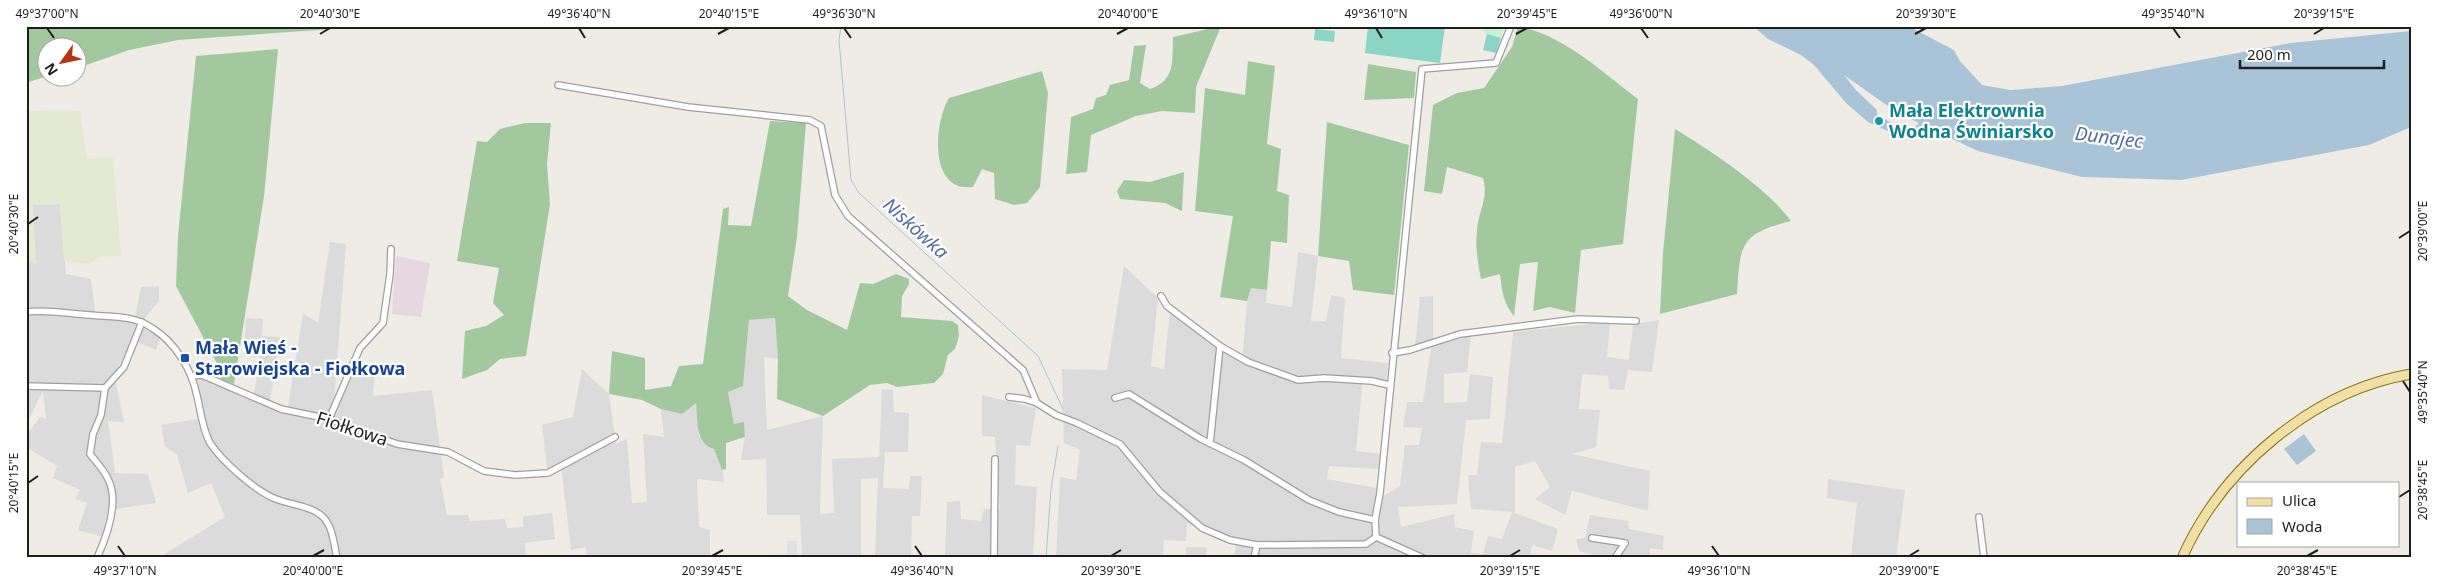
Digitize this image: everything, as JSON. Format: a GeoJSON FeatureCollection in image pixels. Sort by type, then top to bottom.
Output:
{"type":"FeatureCollection","features":[{"type":"Feature","properties":{"kind":"main road"},"geometry":{"type":"LineString","coordinates":[[2182,558],[2200,523],[2225,488],[2248,462],[2272,441],[2307,416],[2341,398],[2384,381],[2411,374]]}},
{"type":"Feature","properties":{"kind":"street"},"geometry":{"type":"LineString","coordinates":[[1376,537],[1375,520],[1380,493],[1392,353],[1422,69],[1496,63],[1511,26]]}},
{"type":"Feature","properties":{"kind":"street"},"geometry":{"type":"LineString","coordinates":[[558,85],[688,107],[810,120],[822,126],[835,195],[848,216],[1023,370],[1037,403]]}},
{"type":"Feature","properties":{"kind":"street"},"geometry":{"type":"LineString","coordinates":[[329,419],[360,348],[384,323],[391,249]]}},
{"type":"Feature","properties":{"kind":"street"},"geometry":{"type":"LineString","coordinates":[[1161,296],[1167,306],[1220,346],[1248,362],[1298,380],[1324,378],[1372,381],[1389,385]]}},
{"type":"Feature","properties":{"kind":"street"},"geometry":{"type":"LineString","coordinates":[[26,312],[55,310],[128,318],[142,322],[168,341],[179,355],[191,376],[203,427],[219,455],[268,496],[313,510],[322,516],[331,531],[337,558]]}},
{"type":"Feature","properties":{"kind":"street"},"geometry":{"type":"LineString","coordinates":[[1392,353],[1410,350],[1460,334],[1578,319],[1636,321]]}},
{"type":"Feature","properties":{"kind":"street"},"geometry":{"type":"LineString","coordinates":[[97,558],[108,527],[112,504],[111,487],[108,477],[90,454],[93,434],[101,414],[105,388],[124,367],[142,322]]}},
{"type":"Feature","properties":{"kind":"street"},"geometry":{"type":"LineString","coordinates":[[1210,443],[1220,346]]}},
{"type":"Feature","properties":{"kind":"street","name":"Fiołkowa"},"geometry":{"type":"LineString","coordinates":[[191,376],[202,375],[281,409],[329,419],[397,444],[448,452],[484,471],[515,475],[548,473],[615,437]]}},
{"type":"Feature","properties":{"kind":"street"},"geometry":{"type":"LineString","coordinates":[[26,386],[105,388]]}},
{"type":"Feature","properties":{"kind":"street"},"geometry":{"type":"LineString","coordinates":[[1114,398],[1128,394],[1210,443],[1244,460],[1309,500],[1339,512],[1375,520]]}},
{"type":"Feature","properties":{"kind":"street"},"geometry":{"type":"LineString","coordinates":[[1009,397],[1025,398],[1037,403],[1056,415],[1120,444],[1160,492],[1202,528],[1230,540],[1257,545],[1366,544],[1376,537]]}},
{"type":"Feature","properties":{"kind":"street"},"geometry":{"type":"LineString","coordinates":[[994,558],[995,459]]}},
{"type":"Feature","properties":{"kind":"street"},"geometry":{"type":"LineString","coordinates":[[1978,517],[1984,558]]}},
{"type":"Feature","properties":{"kind":"street"},"geometry":{"type":"LineString","coordinates":[[1376,537],[1423,558]]}},
{"type":"Feature","properties":{"kind":"street"},"geometry":{"type":"LineString","coordinates":[[1592,538],[1625,543],[1615,558]]}},
{"type":"Feature","properties":{"kind":"street"},"geometry":{"type":"LineString","coordinates":[[1254,558],[1257,545]]}},
{"type":"Feature","properties":{"kind":"shaded area"},"geometry":{"type":"Polygon","coordinates":[[[1368,26],[1445,26],[1440,63],[1365,53],[1368,26]]]}},
{"type":"Feature","properties":{"kind":"shaded area"},"geometry":{"type":"Polygon","coordinates":[[[1315,29],[1335,31],[1334,42],[1314,40],[1315,29]]]}},
{"type":"Feature","properties":{"kind":"shaded area"},"geometry":{"type":"Polygon","coordinates":[[[1487,34],[1501,38],[1496,53],[1483,50],[1487,34]]]}},
{"type":"Feature","properties":{"kind":"shaded area"},"geometry":{"type":"Polygon","coordinates":[[[60,204],[66,274],[91,279],[96,319],[134,322],[141,287],[159,286],[159,301],[139,325],[160,338],[156,350],[133,340],[114,374],[124,422],[108,421],[115,473],[148,474],[156,503],[108,510],[103,537],[78,530],[87,503],[75,499],[80,490],[53,478],[57,466],[26,447],[26,436],[40,417],[46,419],[43,391],[26,425],[26,258],[36,264],[32,205],[60,204]]]}},
{"type":"Feature","properties":{"kind":"shaded area"},"geometry":{"type":"Polygon","coordinates":[[[330,242],[346,244],[334,402],[355,369],[375,373],[373,396],[432,390],[444,477],[440,479],[447,515],[468,515],[470,521],[505,519],[507,528],[523,527],[523,516],[552,513],[555,539],[525,543],[526,558],[158,558],[225,517],[211,483],[188,493],[177,455],[165,446],[161,425],[204,418],[198,378],[253,400],[260,357],[244,356],[246,318],[263,319],[262,336],[280,337],[269,408],[287,413],[303,313],[318,323],[330,242]]]}},
{"type":"Feature","properties":{"kind":"shaded area"},"geometry":{"type":"Polygon","coordinates":[[[1298,252],[1318,256],[1311,321],[1326,321],[1331,295],[1345,298],[1341,358],[1388,363],[1386,381],[1363,379],[1356,451],[1381,454],[1378,469],[1329,466],[1327,479],[1376,488],[1375,501],[1400,486],[1405,445],[1419,445],[1422,428],[1403,427],[1407,402],[1423,402],[1432,342],[1415,347],[1420,297],[1433,296],[1433,346],[1471,335],[1467,372],[1444,374],[1444,403],[1467,402],[1470,374],[1493,377],[1490,419],[1466,420],[1457,504],[1398,507],[1401,527],[1454,514],[1455,527],[1474,531],[1471,553],[1483,554],[1488,536],[1502,539],[1512,512],[1471,509],[1468,475],[1477,475],[1481,442],[1502,443],[1513,332],[1610,322],[1607,357],[1629,360],[1633,324],[1659,320],[1652,372],[1628,370],[1624,390],[1609,389],[1608,376],[1582,374],[1579,409],[1600,410],[1596,447],[1572,454],[1650,471],[1648,511],[1572,491],[1565,515],[1535,499],[1550,487],[1535,461],[1515,467],[1515,513],[1558,529],[1552,551],[1532,545],[1530,558],[1234,558],[1236,546],[1187,523],[1186,541],[1164,540],[1163,558],[1056,558],[1060,477],[1076,480],[1080,450],[1064,443],[1062,369],[1107,370],[1124,266],[1158,298],[1151,366],[1164,369],[1170,311],[1242,363],[1247,301],[1251,288],[1267,290],[1266,303],[1292,307],[1298,252]]]}},
{"type":"Feature","properties":{"kind":"shaded area"},"geometry":{"type":"Polygon","coordinates":[[[396,256],[430,263],[421,317],[392,314],[396,256]]]}},
{"type":"Feature","properties":{"kind":"shaded area"},"geometry":{"type":"Polygon","coordinates":[[[775,318],[778,359],[764,357],[767,430],[823,416],[820,514],[834,513],[832,459],[879,457],[882,389],[893,390],[894,412],[909,413],[908,452],[885,452],[883,488],[909,489],[910,476],[922,476],[920,516],[912,516],[911,558],[875,558],[878,478],[861,479],[861,558],[802,558],[800,515],[767,515],[766,459],[741,460],[745,437],[744,423],[734,424],[728,392],[743,386],[749,320],[775,318]]]}},
{"type":"Feature","properties":{"kind":"shaded area"},"geometry":{"type":"Polygon","coordinates":[[[582,369],[609,394],[616,444],[627,439],[632,503],[647,502],[643,434],[664,437],[661,409],[682,414],[696,402],[699,436],[714,449],[722,470],[724,482],[697,479],[699,527],[710,530],[710,558],[587,558],[586,547],[571,550],[561,464],[547,470],[542,425],[573,417],[582,369]]]}},
{"type":"Feature","properties":{"kind":"shaded area"},"geometry":{"type":"Polygon","coordinates":[[[982,395],[1036,408],[1030,446],[1016,445],[1015,485],[1037,487],[1033,558],[945,558],[947,502],[960,501],[961,519],[981,521],[984,509],[1000,509],[995,437],[982,436],[982,395]]]}},
{"type":"Feature","properties":{"kind":"shaded area"},"geometry":{"type":"Polygon","coordinates":[[[1828,479],[1905,490],[1896,558],[1851,558],[1857,503],[1827,498],[1828,479]]]}},
{"type":"Feature","properties":{"kind":"shaded area"},"geometry":{"type":"Polygon","coordinates":[[[1590,515],[1628,521],[1629,529],[1664,536],[1663,550],[1650,548],[1650,558],[1605,558],[1579,551],[1576,539],[1585,538],[1590,515]]]}},
{"type":"Feature","properties":{"kind":"shaded area"},"geometry":{"type":"Polygon","coordinates":[[[787,541],[797,541],[797,558],[770,558],[769,555],[787,554],[787,541]]]}},
{"type":"Feature","properties":{"kind":"shaded area"},"geometry":{"type":"Polygon","coordinates":[[[1186,547],[1207,547],[1206,558],[1186,558],[1186,547]]]}},
{"type":"Feature","properties":{"kind":"green space"},"geometry":{"type":"Polygon","coordinates":[[[26,26],[332,26],[333,29],[178,40],[129,50],[88,64],[88,38],[38,38],[38,79],[26,83],[26,26]]]}},
{"type":"Feature","properties":{"kind":"green space"},"geometry":{"type":"Polygon","coordinates":[[[1221,26],[1196,87],[1195,113],[1162,111],[1136,116],[1091,135],[1087,172],[1066,174],[1071,117],[1093,109],[1096,98],[1106,95],[1110,85],[1129,80],[1134,46],[1146,45],[1140,83],[1150,89],[1164,80],[1171,69],[1173,37],[1221,26]]]}},
{"type":"Feature","properties":{"kind":"green space"},"geometry":{"type":"Polygon","coordinates":[[[1484,26],[1504,26],[1501,38],[1487,34],[1483,30],[1484,26]]]}},
{"type":"Feature","properties":{"kind":"green space"},"geometry":{"type":"Polygon","coordinates":[[[1518,26],[1535,31],[1567,46],[1638,99],[1623,244],[1581,250],[1575,313],[1550,307],[1533,311],[1538,262],[1520,264],[1514,316],[1505,301],[1500,274],[1481,279],[1476,237],[1485,192],[1483,178],[1447,167],[1442,194],[1424,191],[1433,105],[1457,93],[1484,88],[1512,47],[1518,26]]]}},
{"type":"Feature","properties":{"kind":"green space"},"geometry":{"type":"Polygon","coordinates":[[[278,49],[264,196],[234,384],[221,380],[221,371],[176,286],[178,236],[196,56],[278,49]]]}},
{"type":"Feature","properties":{"kind":"green space"},"geometry":{"type":"Polygon","coordinates":[[[1248,61],[1275,66],[1267,144],[1281,149],[1277,191],[1289,195],[1287,243],[1271,241],[1267,290],[1251,288],[1247,301],[1220,297],[1233,216],[1195,211],[1205,88],[1245,95],[1248,61]]]}},
{"type":"Feature","properties":{"kind":"green space"},"geometry":{"type":"Polygon","coordinates":[[[1368,64],[1416,72],[1414,98],[1364,100],[1368,64]]]}},
{"type":"Feature","properties":{"kind":"green space"},"geometry":{"type":"Polygon","coordinates":[[[1042,71],[1048,93],[1040,187],[1027,203],[1014,205],[995,199],[994,173],[982,169],[973,187],[958,186],[948,179],[942,168],[938,138],[940,123],[949,98],[1042,71]]]}},
{"type":"Feature","properties":{"kind":"green space"},"geometry":{"type":"Polygon","coordinates":[[[27,111],[80,111],[87,159],[113,157],[121,255],[100,257],[89,264],[64,261],[60,204],[33,205],[36,264],[26,258],[26,114],[27,111]]]}},
{"type":"Feature","properties":{"kind":"green space"},"geometry":{"type":"Polygon","coordinates":[[[770,121],[806,123],[797,237],[788,296],[807,310],[847,330],[860,283],[873,284],[896,274],[909,279],[909,284],[902,296],[901,317],[952,321],[958,325],[959,336],[955,349],[948,355],[943,374],[934,383],[897,387],[887,383],[870,385],[823,416],[777,399],[778,359],[775,318],[749,320],[743,386],[728,392],[734,424],[744,422],[745,437],[726,443],[726,469],[722,470],[714,449],[703,442],[700,437],[696,403],[682,414],[661,409],[642,400],[609,394],[612,351],[645,358],[645,390],[671,386],[679,366],[703,364],[723,209],[729,207],[728,225],[751,226],[770,121]]]}},
{"type":"Feature","properties":{"kind":"green space"},"geometry":{"type":"Polygon","coordinates":[[[1327,122],[1409,145],[1394,295],[1353,290],[1349,261],[1318,256],[1327,122]]]}},
{"type":"Feature","properties":{"kind":"green space"},"geometry":{"type":"Polygon","coordinates":[[[525,123],[551,123],[547,164],[550,204],[526,356],[500,359],[487,370],[462,379],[465,331],[486,326],[504,315],[493,303],[499,268],[457,261],[477,141],[487,142],[500,129],[525,123]]]}},
{"type":"Feature","properties":{"kind":"green space"},"geometry":{"type":"Polygon","coordinates":[[[1675,129],[1738,171],[1768,196],[1791,221],[1761,231],[1746,244],[1740,263],[1737,294],[1660,314],[1663,253],[1675,129]]]}},
{"type":"Feature","properties":{"kind":"green space"},"geometry":{"type":"Polygon","coordinates":[[[1184,172],[1182,211],[1165,203],[1120,199],[1117,191],[1124,180],[1150,182],[1184,172]]]}},
{"type":"Feature","properties":{"kind":"water","name":"Dunajec"},"geometry":{"type":"Polygon","coordinates":[[[1753,26],[1908,26],[1954,50],[1960,61],[1982,85],[2010,90],[2062,86],[2290,43],[2411,31],[2411,127],[2369,145],[2181,180],[2082,177],[1978,151],[1933,130],[1915,136],[1899,136],[1868,122],[1846,103],[1814,65],[1801,55],[1768,39],[1753,26]],[[1844,75],[1856,90],[1877,110],[1877,114],[1891,123],[1910,127],[1916,126],[1919,123],[1895,111],[1844,75]]]}},
{"type":"Feature","properties":{"kind":"water"},"geometry":{"type":"Polygon","coordinates":[[[2304,434],[2316,451],[2297,465],[2284,449],[2304,434]]]}},
{"type":"Feature","properties":{"kind":"waterway","name":"Niskówka"},"geometry":{"type":"LineString","coordinates":[[841,26],[839,40],[851,180],[859,193],[1038,356],[1063,409]]}},
{"type":"Feature","properties":{"kind":"waterway","name":"Niskówka"},"geometry":{"type":"LineString","coordinates":[[1046,558],[1051,489],[1058,446]]}},
{"type":"Feature","properties":{"kind":"place","name":"Mała Elektrownia Wodna Świniarsko"},"geometry":{"type":"Point","coordinates":[1879,121]}},
{"type":"Feature","properties":{"kind":"place","name":"Mała Wieś - Starowiejska - Fiołkowa"},"geometry":{"type":"Point","coordinates":[185,358]}}]}
